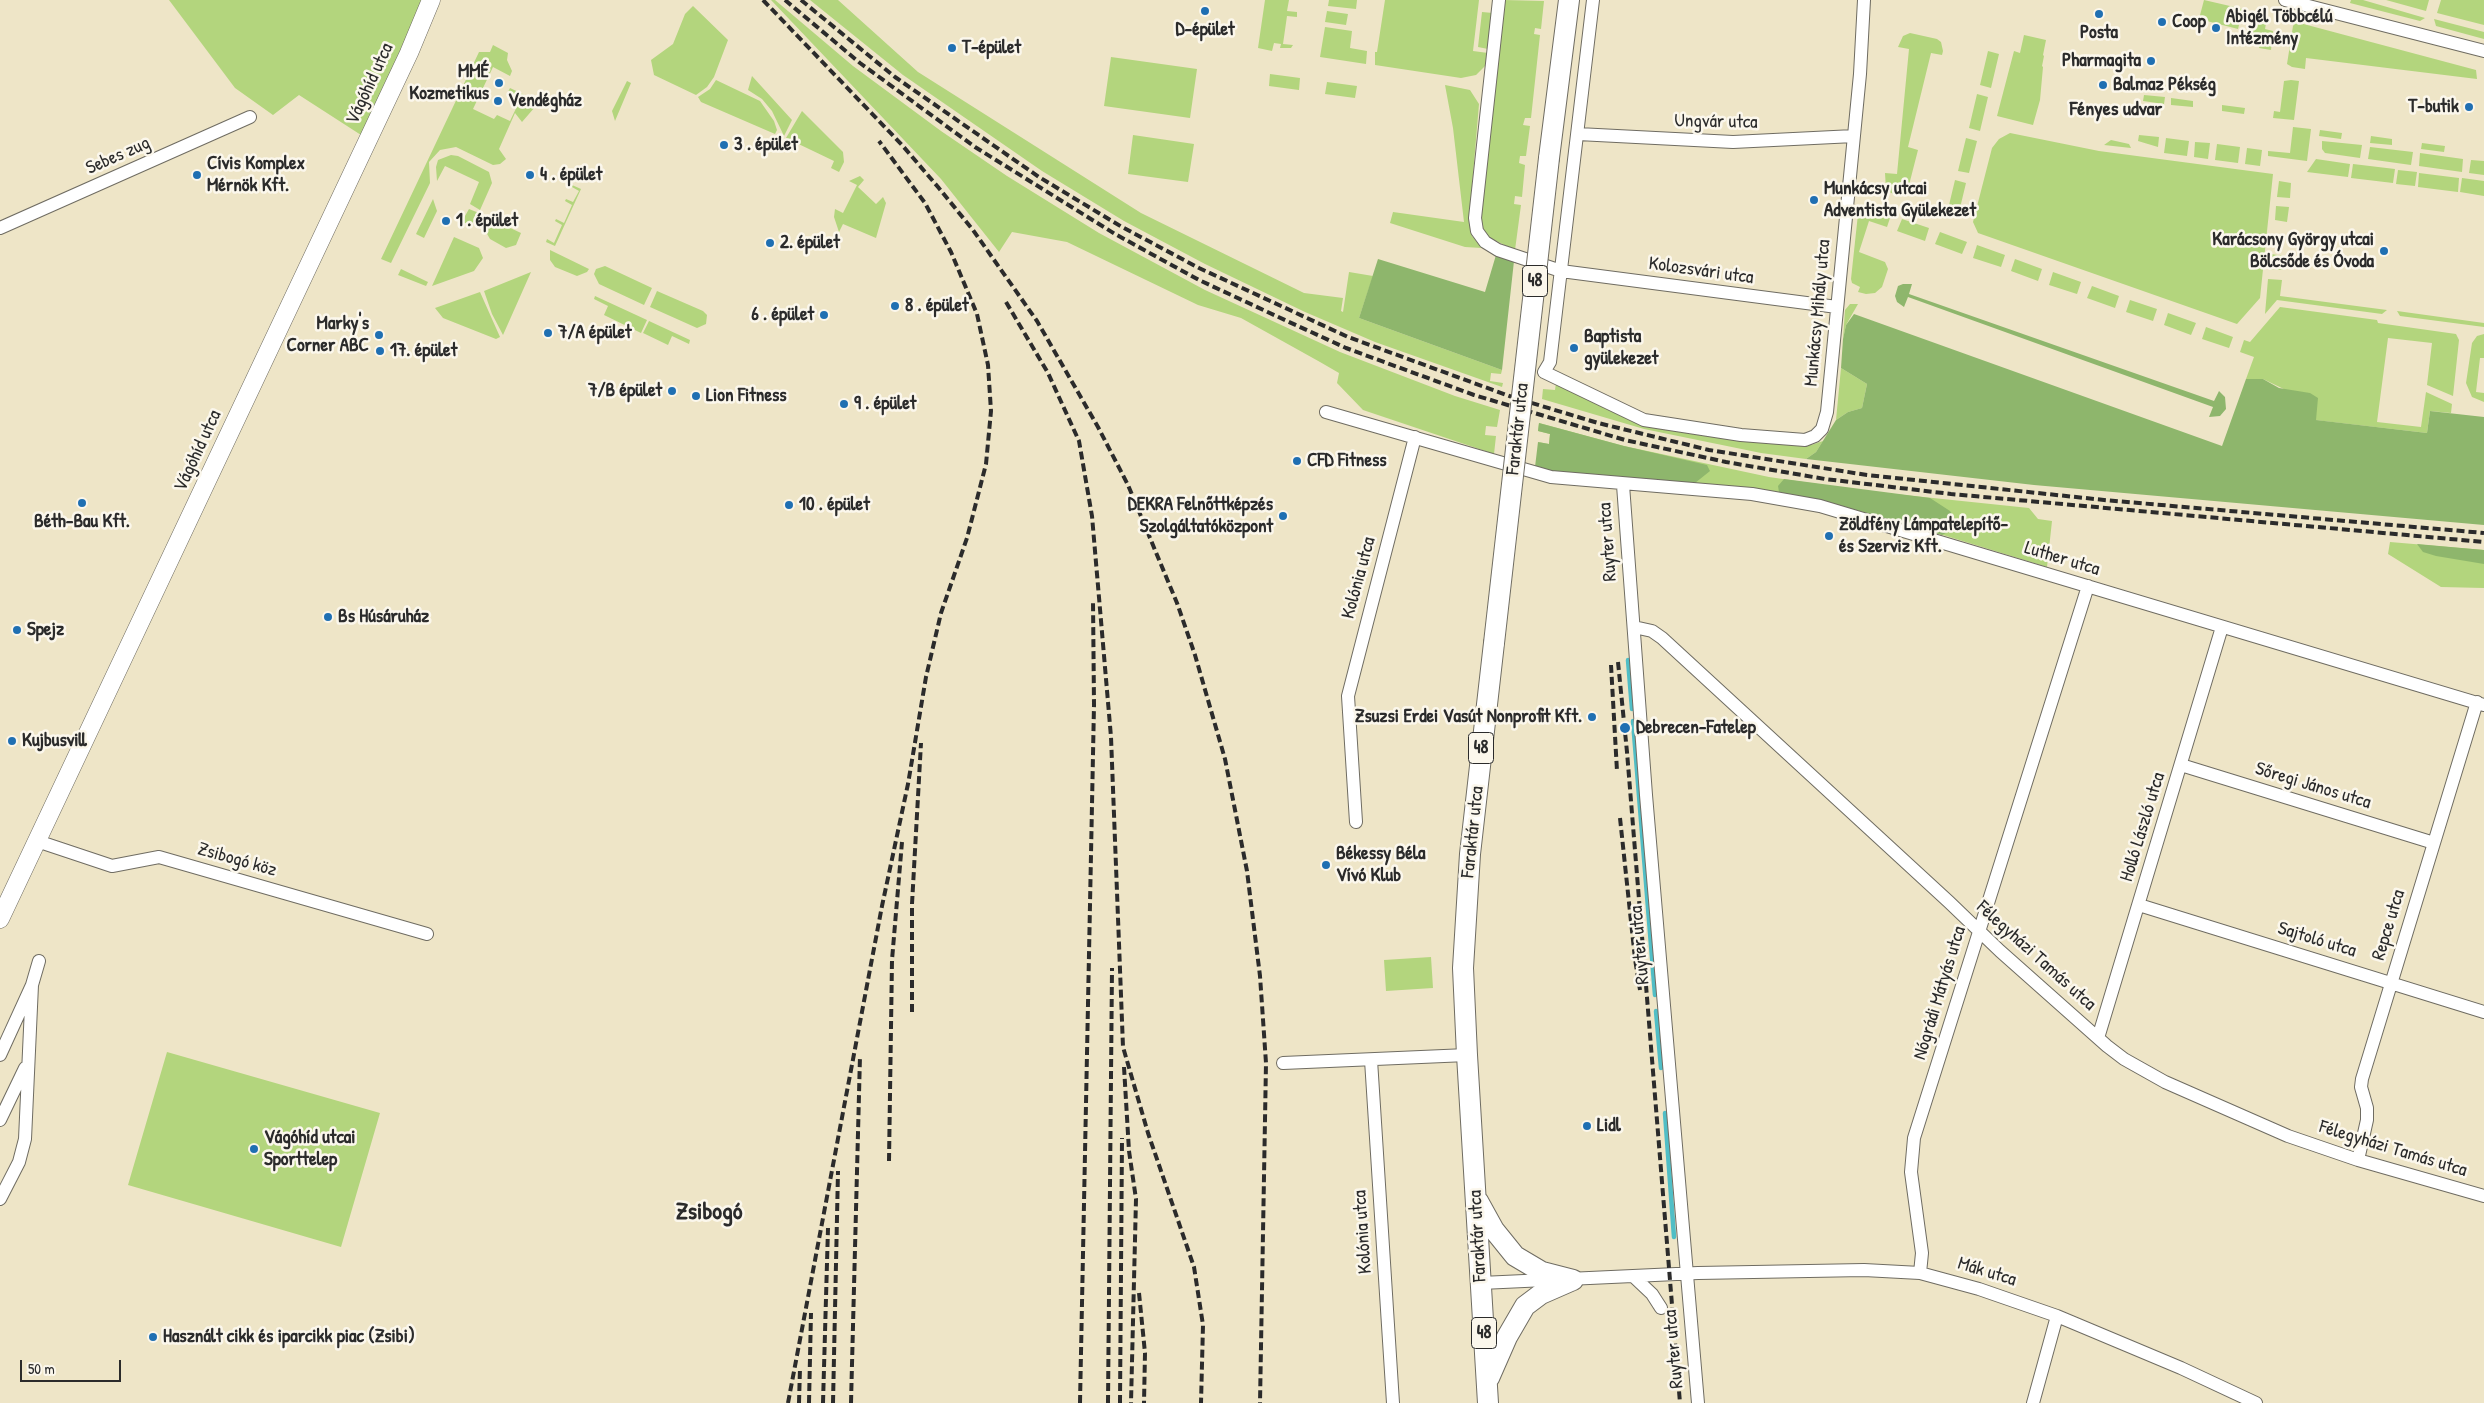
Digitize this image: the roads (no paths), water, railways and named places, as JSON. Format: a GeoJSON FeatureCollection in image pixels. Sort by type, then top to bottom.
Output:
{"type":"FeatureCollection","features":[{"type":"Feature","properties":{"kind":"main road","name":"Vágóhíd utca"},"geometry":{"type":"LineString","coordinates":[[0,919],[409,53],[431,0]]}},
{"type":"Feature","properties":{"kind":"main road","name":"Faraktár utca"},"geometry":{"type":"LineString","coordinates":[[1488,1403],[1466,1055],[1465,919],[1474,817],[1569,0]]}},
{"type":"Feature","properties":{"kind":"main road"},"geometry":{"type":"LineString","coordinates":[[1475,1195],[1494,1230],[1515,1256],[1542,1272],[1573,1280]]}},
{"type":"Feature","properties":{"kind":"main road"},"geometry":{"type":"LineString","coordinates":[[1487,1382],[1507,1337],[1525,1306],[1541,1294],[1573,1280]]}},
{"type":"Feature","properties":{"kind":"street"},"geometry":{"type":"LineString","coordinates":[[1499,0],[1488,86],[1475,226],[1481,239],[1493,248],[1561,271]]}},
{"type":"Feature","properties":{"kind":"street","name":"Faraktár utca"},"geometry":{"type":"LineString","coordinates":[[1593,0],[1550,362],[1544,372],[1644,420],[1741,435],[1805,440]]}},
{"type":"Feature","properties":{"kind":"street","name":"Munkácsy Mihály utca"},"geometry":{"type":"LineString","coordinates":[[1805,440],[1819,433],[1826,418],[1854,136],[1864,0]]}},
{"type":"Feature","properties":{"kind":"street"},"geometry":{"type":"LineString","coordinates":[[2285,0],[2484,51]]}},
{"type":"Feature","properties":{"kind":"street","name":"Sebes zug"},"geometry":{"type":"LineString","coordinates":[[0,228],[250,117]]}},
{"type":"Feature","properties":{"kind":"street","name":"Ungvár utca"},"geometry":{"type":"LineString","coordinates":[[1578,134],[1733,142],[1854,136]]}},
{"type":"Feature","properties":{"kind":"street","name":"Kolozsvári utca"},"geometry":{"type":"LineString","coordinates":[[1561,271],[1837,307]]}},
{"type":"Feature","properties":{"kind":"street"},"geometry":{"type":"LineString","coordinates":[[1326,412],[1415,437]]}},
{"type":"Feature","properties":{"kind":"street","name":"Luther utca"},"geometry":{"type":"LineString","coordinates":[[1415,437],[1551,477],[1724,492],[1803,502],[1889,525],[2480,704]]}},
{"type":"Feature","properties":{"kind":"street","name":"Kolónia utca"},"geometry":{"type":"LineString","coordinates":[[1356,822],[1348,696],[1415,437]]}},
{"type":"Feature","properties":{"kind":"street","name":"Ruyter utca"},"geometry":{"type":"LineString","coordinates":[[1623,484],[1698,1403]]}},
{"type":"Feature","properties":{"kind":"street","name":"Nógrádi Mátyás utca"},"geometry":{"type":"LineString","coordinates":[[1920,1273],[1922,1253],[1911,1182],[1911,1153],[2088,586]]}},
{"type":"Feature","properties":{"kind":"street","name":"Félegyházi Tamás utca"},"geometry":{"type":"LineString","coordinates":[[1634,627],[1652,632],[1662,638],[1979,931],[2098,1038],[2124,1058],[2165,1082],[2288,1136],[2358,1160],[2484,1196]]}},
{"type":"Feature","properties":{"kind":"street","name":"Holló László utca"},"geometry":{"type":"LineString","coordinates":[[2098,1038],[2222,627]]}},
{"type":"Feature","properties":{"kind":"street","name":"Repce utca"},"geometry":{"type":"LineString","coordinates":[[2358,1160],[2368,1114],[2361,1083],[2434,843],[2480,704]]}},
{"type":"Feature","properties":{"kind":"street","name":"Sőregi János utca"},"geometry":{"type":"LineString","coordinates":[[2181,765],[2434,843]]}},
{"type":"Feature","properties":{"kind":"street","name":"Zsibogó köz"},"geometry":{"type":"LineString","coordinates":[[37,841],[112,866],[160,857],[427,934]]}},
{"type":"Feature","properties":{"kind":"street","name":"Sajtoló utca"},"geometry":{"type":"LineString","coordinates":[[2139,905],[2484,1012]]}},
{"type":"Feature","properties":{"kind":"street"},"geometry":{"type":"LineString","coordinates":[[0,1055],[32,985],[38,961]]}},
{"type":"Feature","properties":{"kind":"street"},"geometry":{"type":"LineString","coordinates":[[0,1199],[19,1162],[25,1139],[32,985]]}},
{"type":"Feature","properties":{"kind":"street"},"geometry":{"type":"LineString","coordinates":[[1283,1063],[1466,1055]]}},
{"type":"Feature","properties":{"kind":"street","name":"Kolónia utca"},"geometry":{"type":"LineString","coordinates":[[1372,1060],[1393,1403]]}},
{"type":"Feature","properties":{"kind":"street"},"geometry":{"type":"LineString","coordinates":[[0,1120],[28,1062]]}},
{"type":"Feature","properties":{"kind":"street","name":"Mák utca"},"geometry":{"type":"LineString","coordinates":[[1481,1283],[1686,1274],[1864,1270],[1920,1273],[2006,1297],[2058,1316],[2175,1365],[2256,1403]]}},
{"type":"Feature","properties":{"kind":"street"},"geometry":{"type":"LineString","coordinates":[[1634,1277],[1652,1294],[1660,1308]]}},
{"type":"Feature","properties":{"kind":"street"},"geometry":{"type":"LineString","coordinates":[[2033,1403],[2058,1316]]}},
{"type":"Feature","properties":{"kind":"waterway"},"geometry":{"type":"LineString","coordinates":[[1628,660],[1632,709]]}},
{"type":"Feature","properties":{"kind":"waterway"},"geometry":{"type":"LineString","coordinates":[[1633,721],[1655,995]]}},
{"type":"Feature","properties":{"kind":"waterway"},"geometry":{"type":"LineString","coordinates":[[1656,1011],[1661,1068]]}},
{"type":"Feature","properties":{"kind":"waterway"},"geometry":{"type":"LineString","coordinates":[[1665,1113],[1674,1237]]}},
{"type":"Feature","properties":{"kind":"railway"},"geometry":{"type":"LineString","coordinates":[[763,0],[902,145],[938,187],[973,230],[1037,321],[1098,427],[1128,485],[1177,603],[1195,655],[1225,759],[1247,871],[1260,976],[1266,1063],[1260,1403]]}},
{"type":"Feature","properties":{"kind":"railway"},"geometry":{"type":"LineString","coordinates":[[785,0],[860,63],[975,147],[1115,234],[1199,280],[1346,348],[1474,395],[1625,440],[1726,462],[1825,479],[1951,494],[2484,542]]}},
{"type":"Feature","properties":{"kind":"railway"},"geometry":{"type":"LineString","coordinates":[[801,0],[895,77],[1039,177],[1122,227],[1199,268],[1348,337],[1512,397],[1598,423],[1709,450],[1867,475],[2104,500],[2484,533]]}},
{"type":"Feature","properties":{"kind":"railway"},"geometry":{"type":"LineString","coordinates":[[788,1403],[882,906],[908,784],[926,677],[941,613],[967,538],[986,464],[991,411],[988,365],[977,314],[951,252],[925,203],[879,141]]}},
{"type":"Feature","properties":{"kind":"railway"},"geometry":{"type":"LineString","coordinates":[[1006,302],[1048,373],[1079,441],[1092,516],[1111,737],[1123,1047],[1148,1133],[1194,1267],[1203,1325],[1201,1403]]}},
{"type":"Feature","properties":{"kind":"railway"},"geometry":{"type":"LineString","coordinates":[[1080,1403],[1094,705],[1093,601]]}},
{"type":"Feature","properties":{"kind":"railway"},"geometry":{"type":"LineString","coordinates":[[1618,662],[1680,1403]]}},
{"type":"Feature","properties":{"kind":"railway"},"geometry":{"type":"LineString","coordinates":[[1611,665],[1617,771]]}},
{"type":"Feature","properties":{"kind":"railway"},"geometry":{"type":"LineString","coordinates":[[912,1012],[912,904],[921,743]]}},
{"type":"Feature","properties":{"kind":"railway"},"geometry":{"type":"LineString","coordinates":[[1620,818],[1640,990]]}},
{"type":"Feature","properties":{"kind":"railway"},"geometry":{"type":"LineString","coordinates":[[889,1161],[892,960],[902,842]]}},
{"type":"Feature","properties":{"kind":"railway"},"geometry":{"type":"LineString","coordinates":[[1108,1403],[1112,968]]}},
{"type":"Feature","properties":{"kind":"railway"},"geometry":{"type":"LineString","coordinates":[[851,1403],[860,1056]]}},
{"type":"Feature","properties":{"kind":"railway"},"geometry":{"type":"LineString","coordinates":[[1124,1067],[1129,1151],[1136,1199],[1131,1403]]}},
{"type":"Feature","properties":{"kind":"railway"},"geometry":{"type":"LineString","coordinates":[[1120,1403],[1122,1138]]}},
{"type":"Feature","properties":{"kind":"railway"},"geometry":{"type":"LineString","coordinates":[[833,1403],[838,1171]]}},
{"type":"Feature","properties":{"kind":"railway"},"geometry":{"type":"LineString","coordinates":[[823,1403],[828,1228]]}},
{"type":"Feature","properties":{"kind":"railway"},"geometry":{"type":"LineString","coordinates":[[1139,1293],[1145,1353],[1144,1403]]}},
{"type":"Feature","properties":{"kind":"railway"},"geometry":{"type":"LineString","coordinates":[[809,1403],[811,1313]]}},
{"type":"Feature","properties":{"kind":"railway"},"geometry":{"type":"LineString","coordinates":[[799,1403],[800,1368]]}},
{"type":"Feature","properties":{"kind":"place","name":"D-épület"},"geometry":{"type":"Point","coordinates":[1205,11]}},
{"type":"Feature","properties":{"kind":"place","name":"Posta"},"geometry":{"type":"Point","coordinates":[2099,14]}},
{"type":"Feature","properties":{"kind":"place","name":"Coop"},"geometry":{"type":"Point","coordinates":[2162,22]}},
{"type":"Feature","properties":{"kind":"place","name":"Abigél Többcélú Intézmény"},"geometry":{"type":"Point","coordinates":[2216,28]}},
{"type":"Feature","properties":{"kind":"place","name":"T-épület"},"geometry":{"type":"Point","coordinates":[952,48]}},
{"type":"Feature","properties":{"kind":"place","name":"Pharmagita"},"geometry":{"type":"Point","coordinates":[2151,61]}},
{"type":"Feature","properties":{"kind":"place","name":"MMÉ Kozmetikus"},"geometry":{"type":"Point","coordinates":[499,83]}},
{"type":"Feature","properties":{"kind":"place","name":"Balmaz Pékség"},"geometry":{"type":"Point","coordinates":[2103,85]}},
{"type":"Feature","properties":{"kind":"place","name":"Vendégház"},"geometry":{"type":"Point","coordinates":[498,101]}},
{"type":"Feature","properties":{"kind":"place","name":"T-butik"},"geometry":{"type":"Point","coordinates":[2469,107]}},
{"type":"Feature","properties":{"kind":"place","name":"3 . épület"},"geometry":{"type":"Point","coordinates":[724,145]}},
{"type":"Feature","properties":{"kind":"place","name":"Cívis Komplex Mérnök Kft."},"geometry":{"type":"Point","coordinates":[197,175]}},
{"type":"Feature","properties":{"kind":"place","name":"4 . épület"},"geometry":{"type":"Point","coordinates":[530,175]}},
{"type":"Feature","properties":{"kind":"place","name":"Munkácsy utcai Adventista Gyülekezet"},"geometry":{"type":"Point","coordinates":[1814,200]}},
{"type":"Feature","properties":{"kind":"place","name":"1 . épület"},"geometry":{"type":"Point","coordinates":[446,221]}},
{"type":"Feature","properties":{"kind":"place","name":"2. épület"},"geometry":{"type":"Point","coordinates":[770,243]}},
{"type":"Feature","properties":{"kind":"place","name":"Karácsony György utcai Bölcsőde és Óvoda"},"geometry":{"type":"Point","coordinates":[2384,251]}},
{"type":"Feature","properties":{"kind":"place","name":"8 . épület"},"geometry":{"type":"Point","coordinates":[895,306]}},
{"type":"Feature","properties":{"kind":"place","name":"6 . épület"},"geometry":{"type":"Point","coordinates":[824,315]}},
{"type":"Feature","properties":{"kind":"place","name":"7/A épület"},"geometry":{"type":"Point","coordinates":[548,333]}},
{"type":"Feature","properties":{"kind":"place","name":"Marky's Corner ABC"},"geometry":{"type":"Point","coordinates":[379,335]}},
{"type":"Feature","properties":{"kind":"place","name":"Baptista gyülekezet"},"geometry":{"type":"Point","coordinates":[1574,348]}},
{"type":"Feature","properties":{"kind":"place","name":"17. épület"},"geometry":{"type":"Point","coordinates":[380,351]}},
{"type":"Feature","properties":{"kind":"place","name":"7/B épület"},"geometry":{"type":"Point","coordinates":[672,391]}},
{"type":"Feature","properties":{"kind":"place","name":"Lion Fitness"},"geometry":{"type":"Point","coordinates":[696,396]}},
{"type":"Feature","properties":{"kind":"place","name":"9 . épület"},"geometry":{"type":"Point","coordinates":[844,404]}},
{"type":"Feature","properties":{"kind":"place","name":"CFD Fitness"},"geometry":{"type":"Point","coordinates":[1297,461]}},
{"type":"Feature","properties":{"kind":"place","name":"Béth-Bau Kft."},"geometry":{"type":"Point","coordinates":[82,503]}},
{"type":"Feature","properties":{"kind":"place","name":"10 . épület"},"geometry":{"type":"Point","coordinates":[789,505]}},
{"type":"Feature","properties":{"kind":"place","name":"DEKRA Felnőttképzés Szolgáltatóközpont"},"geometry":{"type":"Point","coordinates":[1283,516]}},
{"type":"Feature","properties":{"kind":"place","name":"Zöldfény Lámpatelepítő- és Szerviz Kft."},"geometry":{"type":"Point","coordinates":[1829,536]}},
{"type":"Feature","properties":{"kind":"place","name":"Bs Húsáruház"},"geometry":{"type":"Point","coordinates":[328,617]}},
{"type":"Feature","properties":{"kind":"place","name":"Spejz"},"geometry":{"type":"Point","coordinates":[17,630]}},
{"type":"Feature","properties":{"kind":"place","name":"Zsuzsi Erdei Vasút Nonprofit Kft."},"geometry":{"type":"Point","coordinates":[1592,717]}},
{"type":"Feature","properties":{"kind":"place","name":"Debrecen-Fatelep"},"geometry":{"type":"Point","coordinates":[1625,728]}},
{"type":"Feature","properties":{"kind":"place","name":"Kujbusvill"},"geometry":{"type":"Point","coordinates":[12,741]}},
{"type":"Feature","properties":{"kind":"place","name":"Békessy Béla Vívó Klub"},"geometry":{"type":"Point","coordinates":[1326,865]}},
{"type":"Feature","properties":{"kind":"place","name":"Lidl"},"geometry":{"type":"Point","coordinates":[1587,1126]}},
{"type":"Feature","properties":{"kind":"place","name":"Vágóhíd utcai Sporttelep"},"geometry":{"type":"Point","coordinates":[254,1149]}},
{"type":"Feature","properties":{"kind":"place","name":"Használt cikk és iparcikk piac (Zsibi)"},"geometry":{"type":"Point","coordinates":[153,1337]}},
{"type":"Feature","properties":{"kind":"district","name":"Fényes udvar"},"geometry":{"type":"Point","coordinates":[2116,110]}},
{"type":"Feature","properties":{"kind":"district","name":"Zsibogó"},"geometry":{"type":"Point","coordinates":[709,1213]}}]}
